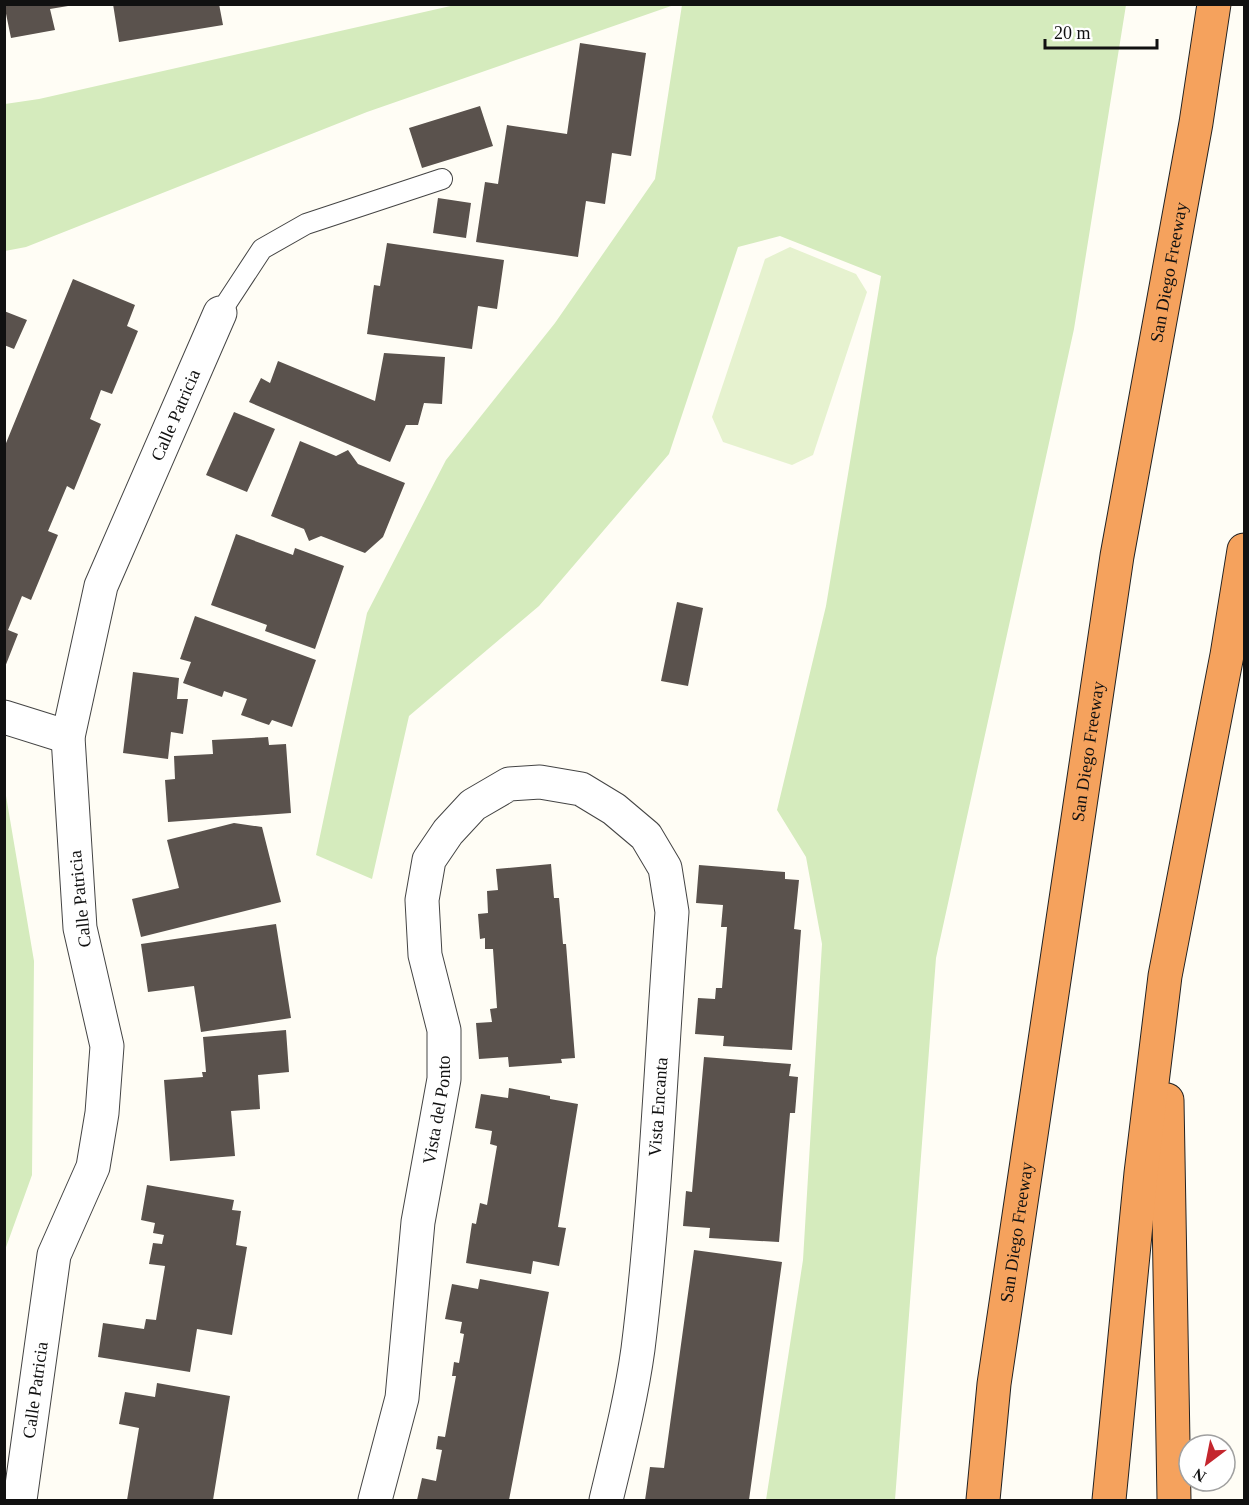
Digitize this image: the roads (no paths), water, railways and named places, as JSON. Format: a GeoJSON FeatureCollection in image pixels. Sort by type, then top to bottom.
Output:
{"type":"FeatureCollection","features":[{"type":"Feature","properties":{"kind":"highway","name":"San Diego Freeway"},"geometry":{"type":"LineString","coordinates":[[983,1500],[994,1384],[1117,555],[1196,123],[1214,4]]}},
{"type":"Feature","properties":{"kind":"highway"},"geometry":{"type":"LineString","coordinates":[[1109,1500],[1141,1173],[1165,976],[1245,550]]}},
{"type":"Feature","properties":{"kind":"highway"},"geometry":{"type":"LineString","coordinates":[[1227,655],[1245,592]]}},
{"type":"Feature","properties":{"kind":"highway"},"geometry":{"type":"LineString","coordinates":[[1165,976],[1174,1500]]}},
{"type":"Feature","properties":{"kind":"street","name":"Calle Patricia"},"geometry":{"type":"LineString","coordinates":[[21,1500],[54,1255],[93,1167],[102,1113],[107,1046],[80,928],[68,737],[101,586],[220,313]]}},
{"type":"Feature","properties":{"kind":"street"},"geometry":{"type":"LineString","coordinates":[[4,717],[68,737]]}},
{"type":"Feature","properties":{"kind":"street","name":"Vista del Ponto"},"geometry":{"type":"LineString","coordinates":[[375,1500],[402,1398],[418,1222],[444,1078],[444,1030],[425,955],[422,900],[429,860],[448,832],[473,805],[509,784],[540,782]]}},
{"type":"Feature","properties":{"kind":"street","name":"Vista Encanta"},"geometry":{"type":"LineString","coordinates":[[540,782],[581,789],[614,809],[646,836],[664,868],[672,912],[638,1349],[624,1426],[606,1500]]}},
{"type":"Feature","properties":{"kind":"lane"},"geometry":{"type":"LineString","coordinates":[[220,313],[262,249],[306,224],[442,179]]}}]}
